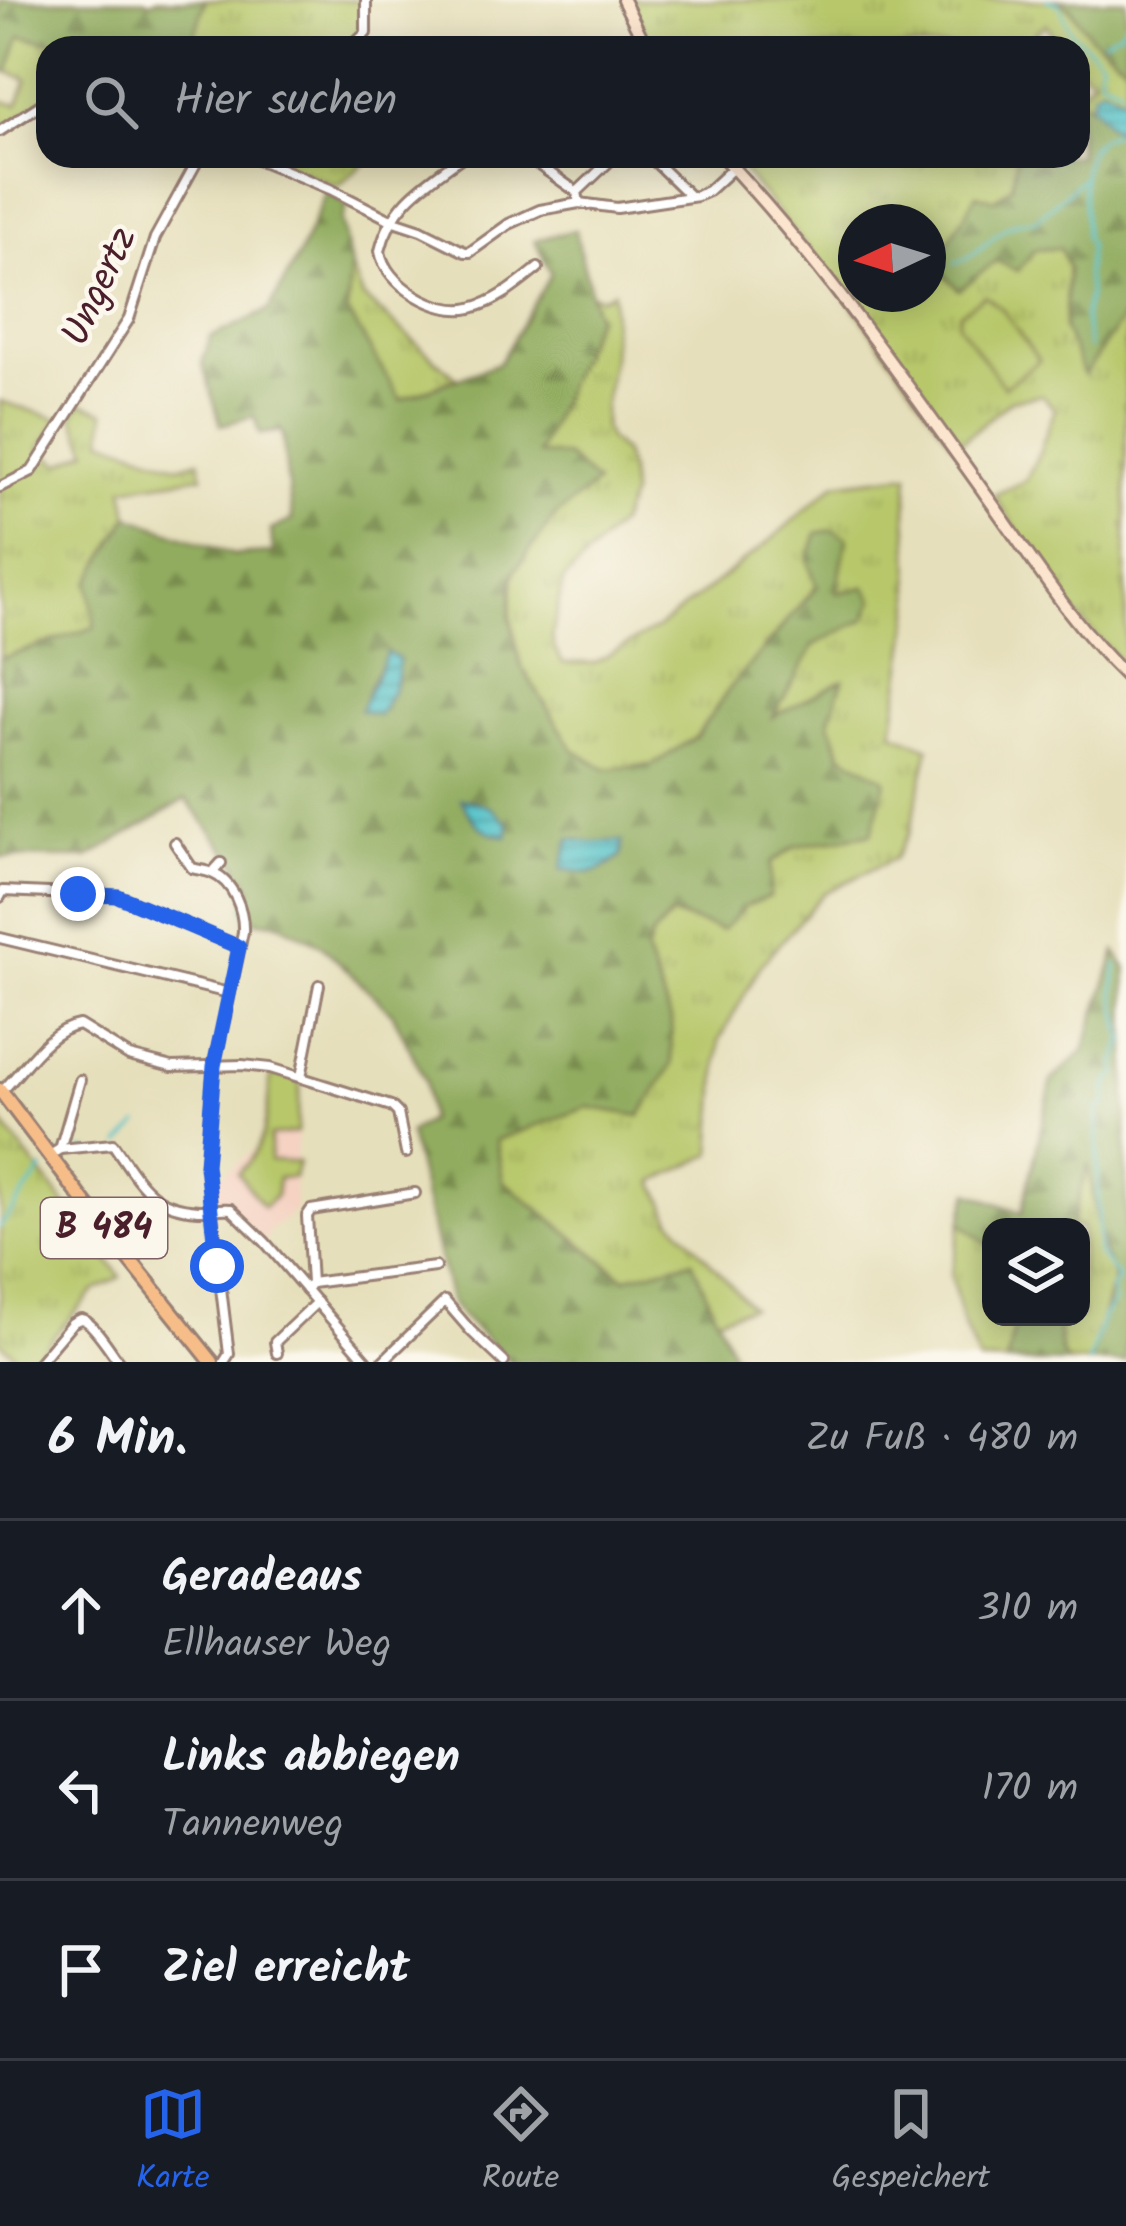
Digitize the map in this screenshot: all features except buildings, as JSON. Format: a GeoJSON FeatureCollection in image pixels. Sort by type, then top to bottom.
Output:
{"type":"FeatureCollection","features":[{"type":"Feature","properties":{"kind":"main road","name":"B 484"},"geometry":{"type":"LineString","coordinates":[[1,1091],[54,1152],[212,1362]]}},
{"type":"Feature","properties":{"kind":"street"},"geometry":{"type":"LineString","coordinates":[[363,36],[367,0]]}},
{"type":"Feature","properties":{"kind":"street"},"geometry":{"type":"LineString","coordinates":[[623,0],[641,36]]}},
{"type":"Feature","properties":{"kind":"street"},"geometry":{"type":"LineString","coordinates":[[0,131],[36,108]]}},
{"type":"Feature","properties":{"kind":"street","name":"Ungertz"},"geometry":{"type":"LineString","coordinates":[[0,487],[32,471],[129,319],[155,238],[193,168]]}},
{"type":"Feature","properties":{"kind":"street"},"geometry":{"type":"LineString","coordinates":[[279,168],[465,252],[540,210],[579,203],[617,208],[690,196],[708,190],[733,168],[833,286],[1059,602],[1126,676]]}},
{"type":"Feature","properties":{"kind":"street"},"geometry":{"type":"LineString","coordinates":[[447,168],[406,199],[391,220],[380,251],[393,278],[421,299],[464,310],[500,296],[538,268]]}},
{"type":"Feature","properties":{"kind":"street"},"geometry":{"type":"LineString","coordinates":[[543,168],[577,192],[579,203]]}},
{"type":"Feature","properties":{"kind":"street"},"geometry":{"type":"LineString","coordinates":[[577,192],[602,168]]}},
{"type":"Feature","properties":{"kind":"street"},"geometry":{"type":"LineString","coordinates":[[662,168],[690,196]]}},
{"type":"Feature","properties":{"kind":"street"},"geometry":{"type":"LineString","coordinates":[[175,843],[192,868],[212,873],[234,893],[244,917],[214,1066],[206,1165],[229,1354],[224,1362]]}},
{"type":"Feature","properties":{"kind":"street"},"geometry":{"type":"LineString","coordinates":[[212,873],[220,863]]}},
{"type":"Feature","properties":{"kind":"street"},"geometry":{"type":"LineString","coordinates":[[1,893],[118,896],[239,947]]}},
{"type":"Feature","properties":{"kind":"street"},"geometry":{"type":"LineString","coordinates":[[0,938],[229,993]]}},
{"type":"Feature","properties":{"kind":"street"},"geometry":{"type":"LineString","coordinates":[[301,1077],[319,985]]}},
{"type":"Feature","properties":{"kind":"street"},"geometry":{"type":"LineString","coordinates":[[1,1091],[37,1053],[70,1026],[79,1025],[129,1056],[172,1067],[270,1068],[392,1106],[398,1113],[406,1153]]}},
{"type":"Feature","properties":{"kind":"street"},"geometry":{"type":"LineString","coordinates":[[80,1080],[54,1152],[113,1144],[148,1194],[169,1204],[211,1210],[224,1207],[242,1218],[309,1287],[368,1362]]}},
{"type":"Feature","properties":{"kind":"street"},"geometry":{"type":"LineString","coordinates":[[309,1287],[307,1216],[311,1210],[415,1193]]}},
{"type":"Feature","properties":{"kind":"street"},"geometry":{"type":"LineString","coordinates":[[309,1287],[326,1279],[435,1267]]}},
{"type":"Feature","properties":{"kind":"street"},"geometry":{"type":"LineString","coordinates":[[382,1362],[445,1300],[504,1362]]}},
{"type":"Feature","properties":{"kind":"street"},"geometry":{"type":"LineString","coordinates":[[277,1353],[275,1342],[317,1302]]}},
{"type":"Feature","properties":{"kind":"street"},"geometry":{"type":"LineString","coordinates":[[39,1362],[80,1319],[94,1328],[119,1362]]}},
{"type":"Feature","properties":{"kind":"shaded area"},"geometry":{"type":"Polygon","coordinates":[[[271,1075],[302,1080],[295,1211],[270,1230],[265,1242],[231,1209],[211,1210],[209,1186],[262,1144],[271,1075]]]}},
{"type":"Feature","properties":{"kind":"green space"},"geometry":{"type":"Polygon","coordinates":[[[0,0],[205,0],[194,36],[20,36],[8,72],[0,72],[0,0]]]}},
{"type":"Feature","properties":{"kind":"green space"},"geometry":{"type":"Polygon","coordinates":[[[205,0],[362,0],[356,36],[194,36],[205,0]]]}},
{"type":"Feature","properties":{"kind":"green space"},"geometry":{"type":"Polygon","coordinates":[[[629,0],[1059,0],[1091,37],[1126,65],[1126,98],[1102,86],[1095,107],[1090,105],[1090,36],[1053,36],[1047,24],[1035,36],[647,36],[629,0]]]}},
{"type":"Feature","properties":{"kind":"green space"},"geometry":{"type":"Polygon","coordinates":[[[1059,0],[1126,0],[1126,65],[1091,37],[1059,0]]]}},
{"type":"Feature","properties":{"kind":"green space"},"geometry":{"type":"Polygon","coordinates":[[[19,36],[36,39],[36,105],[0,128],[0,104],[18,105],[27,79],[8,72],[19,36]]]}},
{"type":"Feature","properties":{"kind":"green space"},"geometry":{"type":"Polygon","coordinates":[[[1090,105],[1110,126],[1126,128],[1126,313],[1084,375],[1064,329],[1068,268],[1060,248],[1034,250],[1018,271],[996,261],[959,290],[946,276],[946,246],[977,194],[995,200],[1012,185],[1015,168],[1090,168],[1090,105]]]}},
{"type":"Feature","properties":{"kind":"green space"},"geometry":{"type":"Polygon","coordinates":[[[291,168],[359,168],[338,186],[291,168]]]}},
{"type":"Feature","properties":{"kind":"green space"},"geometry":{"type":"Polygon","coordinates":[[[740,168],[1015,168],[1012,185],[995,200],[997,260],[1060,248],[1068,268],[1064,329],[1085,374],[1126,313],[1126,668],[1063,600],[994,495],[1026,480],[1055,409],[1042,395],[1011,400],[955,447],[858,312],[946,312],[946,204],[838,204],[838,284],[740,168]]]}},
{"type":"Feature","properties":{"kind":"green space"},"geometry":{"type":"Polygon","coordinates":[[[326,192],[347,204],[341,221],[351,266],[347,311],[401,400],[499,363],[551,274],[535,240],[575,230],[596,316],[538,454],[566,456],[596,483],[553,518],[514,572],[510,616],[521,666],[573,749],[605,769],[652,765],[696,737],[730,688],[817,587],[808,561],[817,533],[832,530],[847,537],[837,593],[865,587],[874,600],[865,619],[814,645],[773,717],[843,680],[829,720],[840,753],[886,780],[872,833],[796,846],[771,863],[770,896],[746,906],[722,930],[671,915],[651,937],[646,953],[671,1020],[672,1065],[640,1116],[588,1107],[496,1140],[503,1181],[624,1278],[692,1261],[733,1354],[756,1362],[511,1362],[460,1315],[450,1300],[409,1133],[429,1120],[425,1080],[393,1014],[320,944],[279,923],[251,920],[238,865],[186,799],[88,858],[0,857],[0,659],[95,627],[89,583],[129,516],[233,555],[273,553],[271,530],[292,520],[282,431],[260,434],[254,416],[221,425],[202,363],[211,337],[269,310],[326,192]],[[388,653],[361,710],[379,715],[398,679],[388,653]]]}},
{"type":"Feature","properties":{"kind":"green space"},"geometry":{"type":"Polygon","coordinates":[[[351,266],[363,297],[457,378],[401,400],[347,311],[351,266]]]}},
{"type":"Feature","properties":{"kind":"green space"},"geometry":{"type":"Polygon","coordinates":[[[613,291],[604,427],[608,439],[623,452],[631,495],[619,524],[563,581],[552,637],[563,663],[594,663],[659,627],[836,483],[909,474],[912,606],[893,732],[929,748],[910,832],[895,858],[824,893],[762,963],[719,1041],[712,1154],[654,1182],[673,1221],[751,1307],[716,1318],[691,1261],[625,1278],[503,1181],[496,1140],[588,1107],[671,1020],[646,953],[651,937],[671,915],[722,930],[746,905],[769,896],[771,863],[796,846],[872,833],[829,720],[842,683],[771,719],[814,645],[865,619],[836,594],[847,538],[817,533],[809,561],[817,586],[730,688],[696,737],[653,765],[605,770],[573,749],[521,666],[510,616],[514,572],[553,517],[596,483],[537,455],[596,317],[591,294],[601,298],[613,291]]]}},
{"type":"Feature","properties":{"kind":"green space"},"geometry":{"type":"Polygon","coordinates":[[[985,295],[1002,309],[1039,361],[1004,387],[958,324],[960,313],[985,295]]]}},
{"type":"Feature","properties":{"kind":"green space"},"geometry":{"type":"Polygon","coordinates":[[[0,401],[59,419],[39,450],[61,464],[88,450],[73,416],[81,403],[105,412],[103,439],[179,466],[199,460],[203,476],[124,488],[129,516],[89,583],[96,627],[0,659],[0,401]]]}},
{"type":"Feature","properties":{"kind":"green space"},"geometry":{"type":"Polygon","coordinates":[[[1116,952],[1126,968],[1126,1362],[1090,1362],[1114,1277],[1101,1248],[1088,1164],[1073,1218],[982,1218],[982,1240],[961,1223],[969,1192],[1022,1213],[1052,1080],[1084,1051],[1116,952]]]}},
{"type":"Feature","properties":{"kind":"green space"},"geometry":{"type":"Polygon","coordinates":[[[271,1075],[301,1077],[297,1133],[270,1136],[270,1161],[298,1162],[294,1177],[278,1178],[276,1196],[263,1207],[238,1173],[261,1140],[271,1075]]]}},
{"type":"Feature","properties":{"kind":"green space"},"geometry":{"type":"Polygon","coordinates":[[[0,1120],[121,1277],[94,1291],[31,1362],[15,1362],[13,1353],[0,1343],[0,1120]]]}},
{"type":"Feature","properties":{"kind":"green space"},"geometry":{"type":"Polygon","coordinates":[[[1088,1160],[1101,1248],[1114,1277],[1090,1362],[1067,1362],[1061,1352],[1058,1326],[1090,1326],[1090,1218],[1073,1218],[1088,1160]]]}},
{"type":"Feature","properties":{"kind":"green space"},"geometry":{"type":"Polygon","coordinates":[[[961,1223],[982,1240],[982,1326],[1014,1326],[1007,1362],[979,1362],[951,1275],[961,1223]]]}},
{"type":"Feature","properties":{"kind":"green space"},"geometry":{"type":"Polygon","coordinates":[[[1014,1326],[1058,1326],[1067,1362],[1007,1362],[1014,1326]]]}},
{"type":"Feature","properties":{"kind":"water"},"geometry":{"type":"Polygon","coordinates":[[[1102,86],[1126,98],[1126,128],[1118,131],[1110,126],[1091,104],[1093,92],[1102,86]]]}},
{"type":"Feature","properties":{"kind":"water"},"geometry":{"type":"Polygon","coordinates":[[[387,653],[399,659],[390,695],[379,715],[360,710],[387,653]]]}},
{"type":"Feature","properties":{"kind":"water"},"geometry":{"type":"Polygon","coordinates":[[[461,799],[499,814],[509,825],[507,837],[478,825],[461,799]]]}},
{"type":"Feature","properties":{"kind":"water"},"geometry":{"type":"Polygon","coordinates":[[[570,839],[622,841],[621,856],[593,872],[561,869],[570,839]]]}},
{"type":"Feature","properties":{"kind":"waterway"},"geometry":{"type":"LineString","coordinates":[[1047,0],[1059,4],[1075,36]]}},
{"type":"Feature","properties":{"kind":"waterway"},"geometry":{"type":"LineString","coordinates":[[1104,40],[1126,22]]}},
{"type":"Feature","properties":{"kind":"waterway"},"geometry":{"type":"LineString","coordinates":[[1090,50],[1101,60],[1099,77],[1126,90]]}},
{"type":"Feature","properties":{"kind":"waterway"},"geometry":{"type":"LineString","coordinates":[[1090,152],[1107,135],[1126,132]]}},
{"type":"Feature","properties":{"kind":"waterway"},"geometry":{"type":"LineString","coordinates":[[1085,168],[1089,294],[1084,316],[1089,348]]}},
{"type":"Feature","properties":{"kind":"waterway"},"geometry":{"type":"LineString","coordinates":[[954,263],[1011,225],[1035,221],[1082,179]]}},
{"type":"Feature","properties":{"kind":"waterway"},"geometry":{"type":"LineString","coordinates":[[243,906],[247,928]]}},
{"type":"Feature","properties":{"kind":"waterway"},"geometry":{"type":"LineString","coordinates":[[1089,1362],[1103,1317],[1114,1302],[1111,1288],[1119,1279],[1098,1253],[1098,1109],[1106,1105],[1108,1083],[1117,1074],[1124,1040],[1114,993],[1117,964]]}},
{"type":"Feature","properties":{"kind":"waterway"},"geometry":{"type":"LineString","coordinates":[[121,1144],[139,1124]]}},
{"type":"Feature","properties":{"kind":"waterway"},"geometry":{"type":"LineString","coordinates":[[61,1154],[89,1150]]}},
{"type":"Feature","properties":{"kind":"waterway"},"geometry":{"type":"LineString","coordinates":[[0,1227],[43,1169]]}},
{"type":"Feature","properties":{"kind":"route"},"geometry":{"type":"LineString","coordinates":[[78,894],[118,896],[239,947],[214,1066],[206,1165],[217,1266]]}}]}
